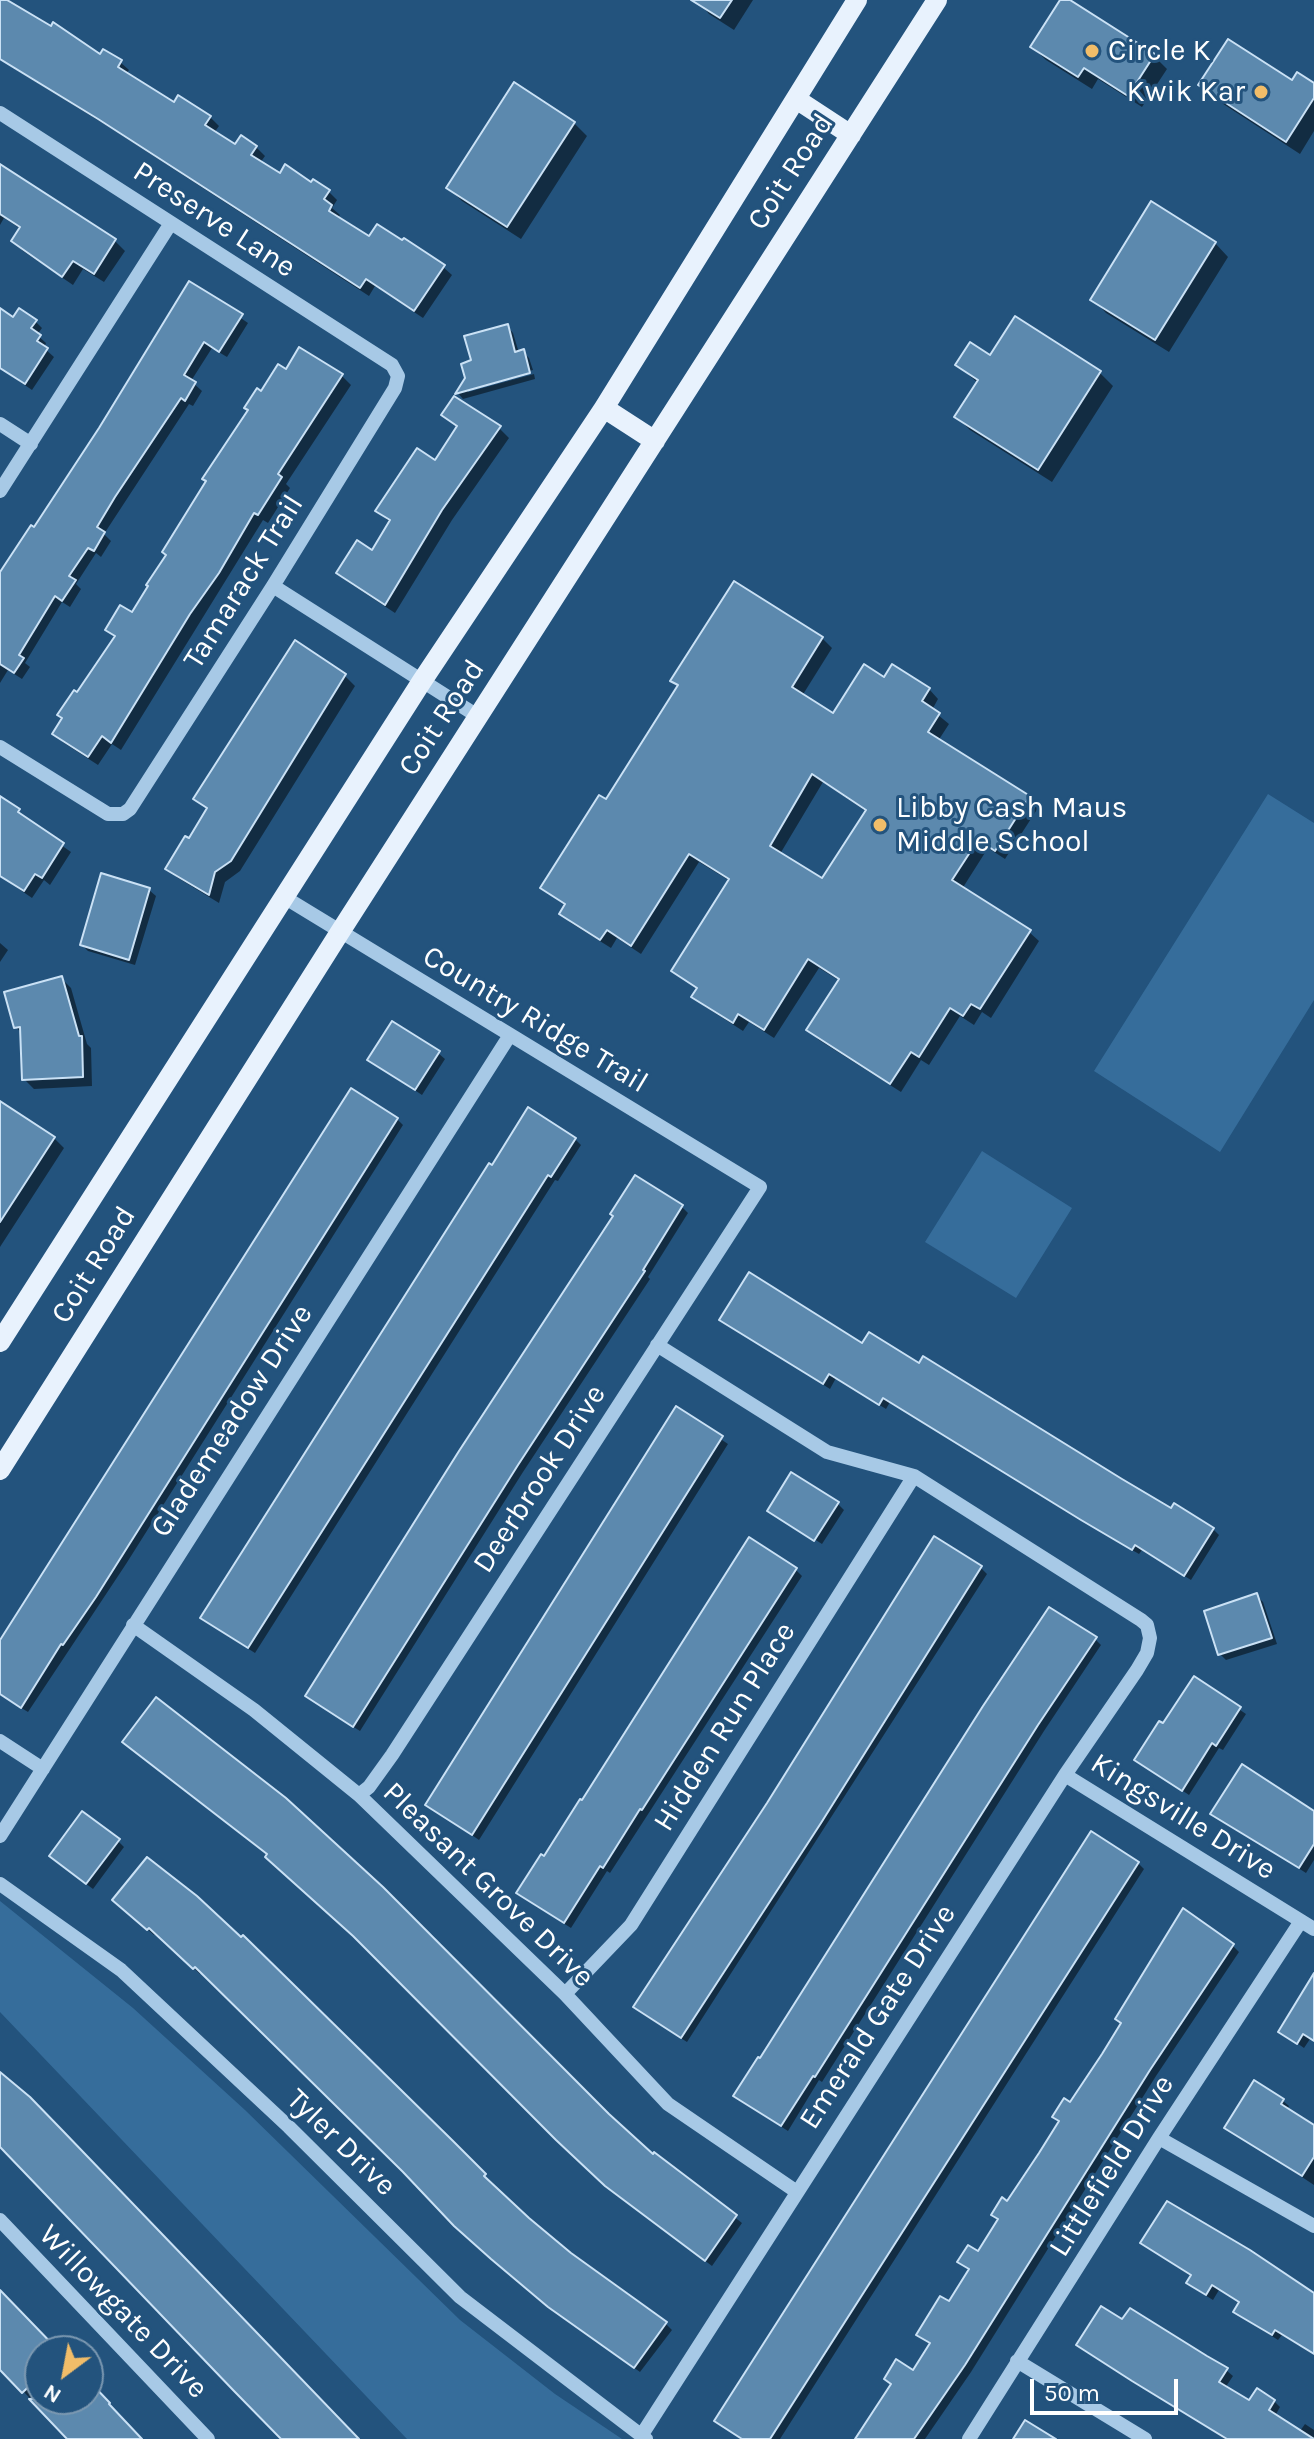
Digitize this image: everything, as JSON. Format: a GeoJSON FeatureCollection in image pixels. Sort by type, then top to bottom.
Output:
{"type":"FeatureCollection","features":[{"type":"Feature","properties":{"kind":"main road","name":"Coit Road"},"geometry":{"type":"LineString","coordinates":[[0,1342],[422,681],[604,408],[857,0]]}},
{"type":"Feature","properties":{"kind":"main road","name":"Coit Road"},"geometry":{"type":"LineString","coordinates":[[0,1470],[340,932],[937,0]]}},
{"type":"Feature","properties":{"kind":"main road"},"geometry":{"type":"LineString","coordinates":[[796,99],[851,135]]}},
{"type":"Feature","properties":{"kind":"main road"},"geometry":{"type":"LineString","coordinates":[[604,408],[655,441]]}},
{"type":"Feature","properties":{"kind":"street","name":"Preserve Lane"},"geometry":{"type":"LineString","coordinates":[[0,113],[392,365],[398,372]]}},
{"type":"Feature","properties":{"kind":"street"},"geometry":{"type":"LineString","coordinates":[[0,491],[171,223]]}},
{"type":"Feature","properties":{"kind":"street","name":"Tamarack Trail"},"geometry":{"type":"LineString","coordinates":[[0,747],[108,814],[123,814],[136,802],[395,388],[398,372]]}},
{"type":"Feature","properties":{"kind":"street"},"geometry":{"type":"LineString","coordinates":[[0,424],[31,444]]}},
{"type":"Feature","properties":{"kind":"street"},"geometry":{"type":"LineString","coordinates":[[273,586],[479,717]]}},
{"type":"Feature","properties":{"kind":"street","name":"Country Ridge Trail"},"geometry":{"type":"LineString","coordinates":[[284,897],[760,1187]]}},
{"type":"Feature","properties":{"kind":"street","name":"Glademeadow Drive"},"geometry":{"type":"LineString","coordinates":[[0,1836],[510,1035]]}},
{"type":"Feature","properties":{"kind":"street","name":"Deerbrook Drive"},"geometry":{"type":"LineString","coordinates":[[359,1795],[369,1787],[392,1755],[760,1187]]}},
{"type":"Feature","properties":{"kind":"street"},"geometry":{"type":"LineString","coordinates":[[657,1345],[827,1452],[914,1476]]}},
{"type":"Feature","properties":{"kind":"street","name":"Emerald Gate Drive"},"geometry":{"type":"LineString","coordinates":[[643,2438],[797,2192],[1147,1653],[1150,1638],[1147,1625],[914,1476]]}},
{"type":"Feature","properties":{"kind":"street","name":"Hidden Run Place"},"geometry":{"type":"LineString","coordinates":[[565,1994],[631,1925],[914,1476]]}},
{"type":"Feature","properties":{"kind":"street","name":"Pleasant Grove Drive"},"geometry":{"type":"LineString","coordinates":[[133,1625],[254,1710],[359,1795],[565,1994],[668,2104],[797,2192]]}},
{"type":"Feature","properties":{"kind":"street"},"geometry":{"type":"LineString","coordinates":[[0,1741],[43,1769]]}},
{"type":"Feature","properties":{"kind":"street","name":"Kingsville Drive"},"geometry":{"type":"LineString","coordinates":[[1065,1775],[1308,1925]]}},
{"type":"Feature","properties":{"kind":"street","name":"Tyler Drive"},"geometry":{"type":"LineString","coordinates":[[0,1884],[121,1970],[289,2127],[460,2297],[643,2438]]}},
{"type":"Feature","properties":{"kind":"street","name":"Littlefield Drive"},"geometry":{"type":"LineString","coordinates":[[969,2439],[1159,2138],[1308,1925]]}},
{"type":"Feature","properties":{"kind":"street"},"geometry":{"type":"LineString","coordinates":[[1159,2138],[1314,2226]]}},
{"type":"Feature","properties":{"kind":"street","name":"Willowgate Drive"},"geometry":{"type":"LineString","coordinates":[[0,2220],[208,2439]]}},
{"type":"Feature","properties":{"kind":"street"},"geometry":{"type":"LineString","coordinates":[[1017,2361],[1145,2439]]}},
{"type":"Feature","properties":{"kind":"shaded area"},"geometry":{"type":"Polygon","coordinates":[[[1268,794],[1314,823],[1314,1000],[1220,1152],[1094,1071],[1268,794]]]}},
{"type":"Feature","properties":{"kind":"shaded area"},"geometry":{"type":"Polygon","coordinates":[[[982,1151],[1072,1208],[1016,1298],[925,1242],[982,1151]]]}},
{"type":"Feature","properties":{"kind":"shaded area"},"geometry":{"type":"Polygon","coordinates":[[[0,1901],[133,2008],[245,2110],[460,2320],[555,2394],[622,2439],[407,2439],[0,2012],[0,1901]]]}},
{"type":"Feature","properties":{"kind":"building"},"geometry":{"type":"Polygon","coordinates":[[[0,0],[7,0],[51,26],[53,22],[100,54],[103,49],[122,60],[118,67],[174,102],[178,95],[211,116],[205,125],[235,144],[241,135],[257,146],[251,155],[280,173],[285,164],[311,182],[313,179],[330,190],[324,199],[332,205],[329,211],[369,236],[377,224],[445,265],[414,311],[366,279],[360,288],[0,59],[0,0]]]}},
{"type":"Feature","properties":{"kind":"building"},"geometry":{"type":"Polygon","coordinates":[[[691,0],[732,0],[720,18],[691,0]]]}},
{"type":"Feature","properties":{"kind":"building","name":"Circle K"},"geometry":{"type":"Polygon","coordinates":[[[1060,0],[1070,0],[1155,54],[1128,96],[1084,68],[1078,77],[1030,47],[1060,0]]]}},
{"type":"Feature","properties":{"kind":"building","name":"Kwik Kar"},"geometry":{"type":"Polygon","coordinates":[[[1228,39],[1292,80],[1297,72],[1314,83],[1314,98],[1286,142],[1198,85],[1228,39]]]}},
{"type":"Feature","properties":{"kind":"building"},"geometry":{"type":"Polygon","coordinates":[[[514,82],[575,122],[507,227],[446,188],[514,82]]]}},
{"type":"Feature","properties":{"kind":"building"},"geometry":{"type":"Polygon","coordinates":[[[0,164],[116,239],[94,274],[73,261],[62,277],[11,241],[20,227],[0,214],[0,164]]]}},
{"type":"Feature","properties":{"kind":"building"},"geometry":{"type":"Polygon","coordinates":[[[1151,201],[1216,242],[1155,340],[1090,300],[1151,201]]]}},
{"type":"Feature","properties":{"kind":"building"},"geometry":{"type":"Polygon","coordinates":[[[189,281],[243,314],[219,352],[204,342],[184,375],[196,382],[185,401],[181,398],[115,497],[97,527],[105,532],[94,551],[88,548],[69,576],[76,580],[62,601],[55,596],[19,655],[24,658],[14,673],[0,664],[0,572],[31,525],[34,527],[99,428],[189,281]]]}},
{"type":"Feature","properties":{"kind":"building"},"geometry":{"type":"Polygon","coordinates":[[[0,308],[13,317],[19,308],[37,320],[31,328],[41,335],[37,341],[48,348],[25,384],[0,368],[0,308]]]}},
{"type":"Feature","properties":{"kind":"building"},"geometry":{"type":"Polygon","coordinates":[[[1015,316],[1101,371],[1038,470],[954,417],[978,380],[955,365],[970,342],[990,355],[1015,316]]]}},
{"type":"Feature","properties":{"kind":"building"},"geometry":{"type":"Polygon","coordinates":[[[508,324],[515,352],[524,349],[530,373],[455,394],[465,378],[461,364],[471,360],[464,336],[508,324]]]}},
{"type":"Feature","properties":{"kind":"building"},"geometry":{"type":"Polygon","coordinates":[[[299,347],[343,374],[278,474],[282,477],[258,515],[254,513],[111,743],[102,736],[88,757],[52,734],[62,718],[57,715],[74,690],[77,692],[115,636],[105,630],[120,605],[132,612],[148,586],[166,555],[162,552],[206,481],[202,479],[248,410],[244,408],[257,388],[261,391],[278,364],[286,369],[299,347]]]}},
{"type":"Feature","properties":{"kind":"building"},"geometry":{"type":"Polygon","coordinates":[[[454,396],[501,426],[442,510],[385,605],[336,573],[357,540],[372,550],[390,520],[375,511],[417,448],[435,460],[457,426],[441,415],[454,396]]]}},
{"type":"Feature","properties":{"kind":"building"},"geometry":{"type":"Polygon","coordinates":[[[734,581],[823,637],[792,687],[833,713],[864,664],[884,677],[892,664],[930,688],[922,701],[940,713],[928,732],[1030,796],[995,851],[978,840],[952,880],[1031,930],[980,1009],[971,1004],[963,1016],[950,1008],[919,1057],[911,1052],[890,1084],[806,1030],[839,979],[808,959],[764,1030],[738,1014],[733,1023],[691,997],[697,988],[671,971],[729,879],[689,854],[631,946],[607,930],[600,940],[559,914],[565,904],[540,888],[599,795],[606,799],[678,685],[670,681],[734,581]],[[812,774],[770,846],[822,878],[866,810],[812,774]]]}},
{"type":"Feature","properties":{"kind":"building"},"geometry":{"type":"Polygon","coordinates":[[[295,640],[346,674],[231,861],[215,872],[209,895],[165,869],[207,808],[193,799],[295,640]]]}},
{"type":"Feature","properties":{"kind":"building"},"geometry":{"type":"Polygon","coordinates":[[[0,796],[64,843],[42,878],[35,874],[24,891],[0,876],[0,796]]]}},
{"type":"Feature","properties":{"kind":"building"},"geometry":{"type":"Polygon","coordinates":[[[101,873],[150,888],[129,960],[80,945],[101,873]]]}},
{"type":"Feature","properties":{"kind":"building"},"geometry":{"type":"Polygon","coordinates":[[[62,976],[79,1036],[82,1036],[83,1077],[22,1080],[20,1027],[14,1028],[4,992],[62,976]]]}},
{"type":"Feature","properties":{"kind":"building"},"geometry":{"type":"Polygon","coordinates":[[[392,1021],[440,1051],[415,1090],[367,1060],[392,1021]]]}},
{"type":"Feature","properties":{"kind":"building"},"geometry":{"type":"Polygon","coordinates":[[[351,1088],[398,1118],[96,1597],[61,1644],[21,1708],[0,1694],[0,1640],[351,1088]]]}},
{"type":"Feature","properties":{"kind":"building"},"geometry":{"type":"Polygon","coordinates":[[[0,1101],[55,1137],[0,1222],[0,1101]]]}},
{"type":"Feature","properties":{"kind":"building"},"geometry":{"type":"Polygon","coordinates":[[[528,1107],[576,1138],[551,1177],[548,1175],[248,1648],[200,1618],[489,1163],[492,1165],[528,1107]]]}},
{"type":"Feature","properties":{"kind":"building"},"geometry":{"type":"Polygon","coordinates":[[[635,1175],[683,1205],[645,1271],[353,1727],[305,1696],[459,1451],[613,1216],[610,1214],[635,1175]]]}},
{"type":"Feature","properties":{"kind":"building"},"geometry":{"type":"Polygon","coordinates":[[[749,1272],[862,1343],[869,1332],[919,1363],[923,1356],[1171,1508],[1174,1503],[1214,1528],[1184,1576],[1135,1545],[1132,1550],[1081,1520],[883,1398],[879,1405],[829,1374],[823,1384],[719,1320],[749,1272]]]}},
{"type":"Feature","properties":{"kind":"building"},"geometry":{"type":"Polygon","coordinates":[[[676,1406],[723,1436],[472,1835],[425,1805],[676,1406]]]}},
{"type":"Feature","properties":{"kind":"building"},"geometry":{"type":"Polygon","coordinates":[[[791,1472],[839,1502],[814,1541],[767,1511],[791,1472]]]}},
{"type":"Feature","properties":{"kind":"building"},"geometry":{"type":"Polygon","coordinates":[[[934,1536],[982,1566],[821,1823],[681,2038],[633,2007],[767,1803],[934,1536]]]}},
{"type":"Feature","properties":{"kind":"building"},"geometry":{"type":"Polygon","coordinates":[[[749,1537],[797,1568],[642,1810],[603,1868],[600,1866],[564,1923],[516,1893],[582,1800],[749,1537]]]}},
{"type":"Feature","properties":{"kind":"building"},"geometry":{"type":"Polygon","coordinates":[[[1257,1593],[1272,1638],[1218,1655],[1204,1611],[1257,1593]]]}},
{"type":"Feature","properties":{"kind":"building"},"geometry":{"type":"Polygon","coordinates":[[[1049,1607],[1097,1637],[781,2126],[733,2096],[1049,1607]]]}},
{"type":"Feature","properties":{"kind":"building"},"geometry":{"type":"Polygon","coordinates":[[[1194,1676],[1241,1707],[1216,1746],[1212,1743],[1182,1791],[1134,1760],[1194,1676]]]}},
{"type":"Feature","properties":{"kind":"building"},"geometry":{"type":"Polygon","coordinates":[[[156,1697],[286,1798],[383,1887],[609,2114],[653,2154],[737,2215],[705,2261],[605,2186],[353,1936],[265,1857],[267,1854],[122,1742],[156,1697]]]}},
{"type":"Feature","properties":{"kind":"building"},"geometry":{"type":"Polygon","coordinates":[[[1242,1764],[1314,1811],[1314,1844],[1299,1868],[1210,1814],[1242,1764]]]}},
{"type":"Feature","properties":{"kind":"building"},"geometry":{"type":"Polygon","coordinates":[[[82,1811],[120,1839],[86,1884],[49,1856],[82,1811]]]}},
{"type":"Feature","properties":{"kind":"building"},"geometry":{"type":"Polygon","coordinates":[[[1091,1831],[1139,1862],[770,2439],[742,2439],[714,2421],[1091,1831]]]}},
{"type":"Feature","properties":{"kind":"building"},"geometry":{"type":"Polygon","coordinates":[[[147,1857],[197,1896],[241,1937],[243,1935],[529,2218],[571,2253],[667,2322],[634,2368],[548,2307],[454,2226],[195,1967],[193,1969],[149,1928],[147,1930],[112,1900],[147,1857]]]}},
{"type":"Feature","properties":{"kind":"building"},"geometry":{"type":"Polygon","coordinates":[[[1183,1908],[1234,1944],[1150,2070],[965,2365],[914,2439],[855,2439],[891,2384],[884,2379],[896,2359],[913,2370],[930,2343],[916,2335],[940,2296],[949,2301],[969,2269],[957,2262],[968,2245],[978,2251],[998,2219],[991,2215],[1002,2197],[1007,2201],[1059,2121],[1052,2117],[1064,2098],[1070,2102],[1102,2054],[1121,2023],[1115,2019],[1183,1908]]]}},
{"type":"Feature","properties":{"kind":"building"},"geometry":{"type":"Polygon","coordinates":[[[1314,1973],[1314,2041],[1303,2034],[1297,2044],[1278,2032],[1314,1973]]]}},
{"type":"Feature","properties":{"kind":"building"},"geometry":{"type":"Polygon","coordinates":[[[0,2072],[30,2097],[359,2439],[281,2439],[234,2391],[0,2147],[0,2072]]]}},
{"type":"Feature","properties":{"kind":"building"},"geometry":{"type":"Polygon","coordinates":[[[1254,2080],[1284,2099],[1281,2104],[1314,2125],[1314,2157],[1302,2176],[1224,2128],[1254,2080]]]}},
{"type":"Feature","properties":{"kind":"building"},"geometry":{"type":"Polygon","coordinates":[[[1167,2201],[1250,2250],[1314,2293],[1314,2354],[1275,2330],[1272,2335],[1233,2312],[1239,2302],[1212,2285],[1206,2295],[1186,2283],[1191,2275],[1140,2243],[1167,2201]]]}},
{"type":"Feature","properties":{"kind":"building"},"geometry":{"type":"Polygon","coordinates":[[[0,2290],[44,2335],[24,2335],[22,2393],[0,2370],[0,2290]]]}},
{"type":"Feature","properties":{"kind":"building"},"geometry":{"type":"Polygon","coordinates":[[[1101,2306],[1122,2319],[1130,2308],[1228,2368],[1219,2382],[1249,2400],[1257,2388],[1275,2400],[1269,2410],[1314,2439],[1227,2439],[1132,2381],[1076,2345],[1101,2306]]]}},
{"type":"Feature","properties":{"kind":"building"},"geometry":{"type":"Polygon","coordinates":[[[104,2397],[142,2439],[67,2439],[44,2415],[104,2415],[104,2397]]]}},
{"type":"Feature","properties":{"kind":"building"},"geometry":{"type":"Polygon","coordinates":[[[1025,2420],[1056,2439],[1013,2439],[1025,2420]]]}},
{"type":"Feature","properties":{"kind":"place","name":"Circle K"},"geometry":{"type":"Point","coordinates":[1092,51]}},
{"type":"Feature","properties":{"kind":"place","name":"Kwik Kar"},"geometry":{"type":"Point","coordinates":[1261,92]}},
{"type":"Feature","properties":{"kind":"place","name":"Libby Cash Maus Middle School"},"geometry":{"type":"Point","coordinates":[880,825]}}]}
